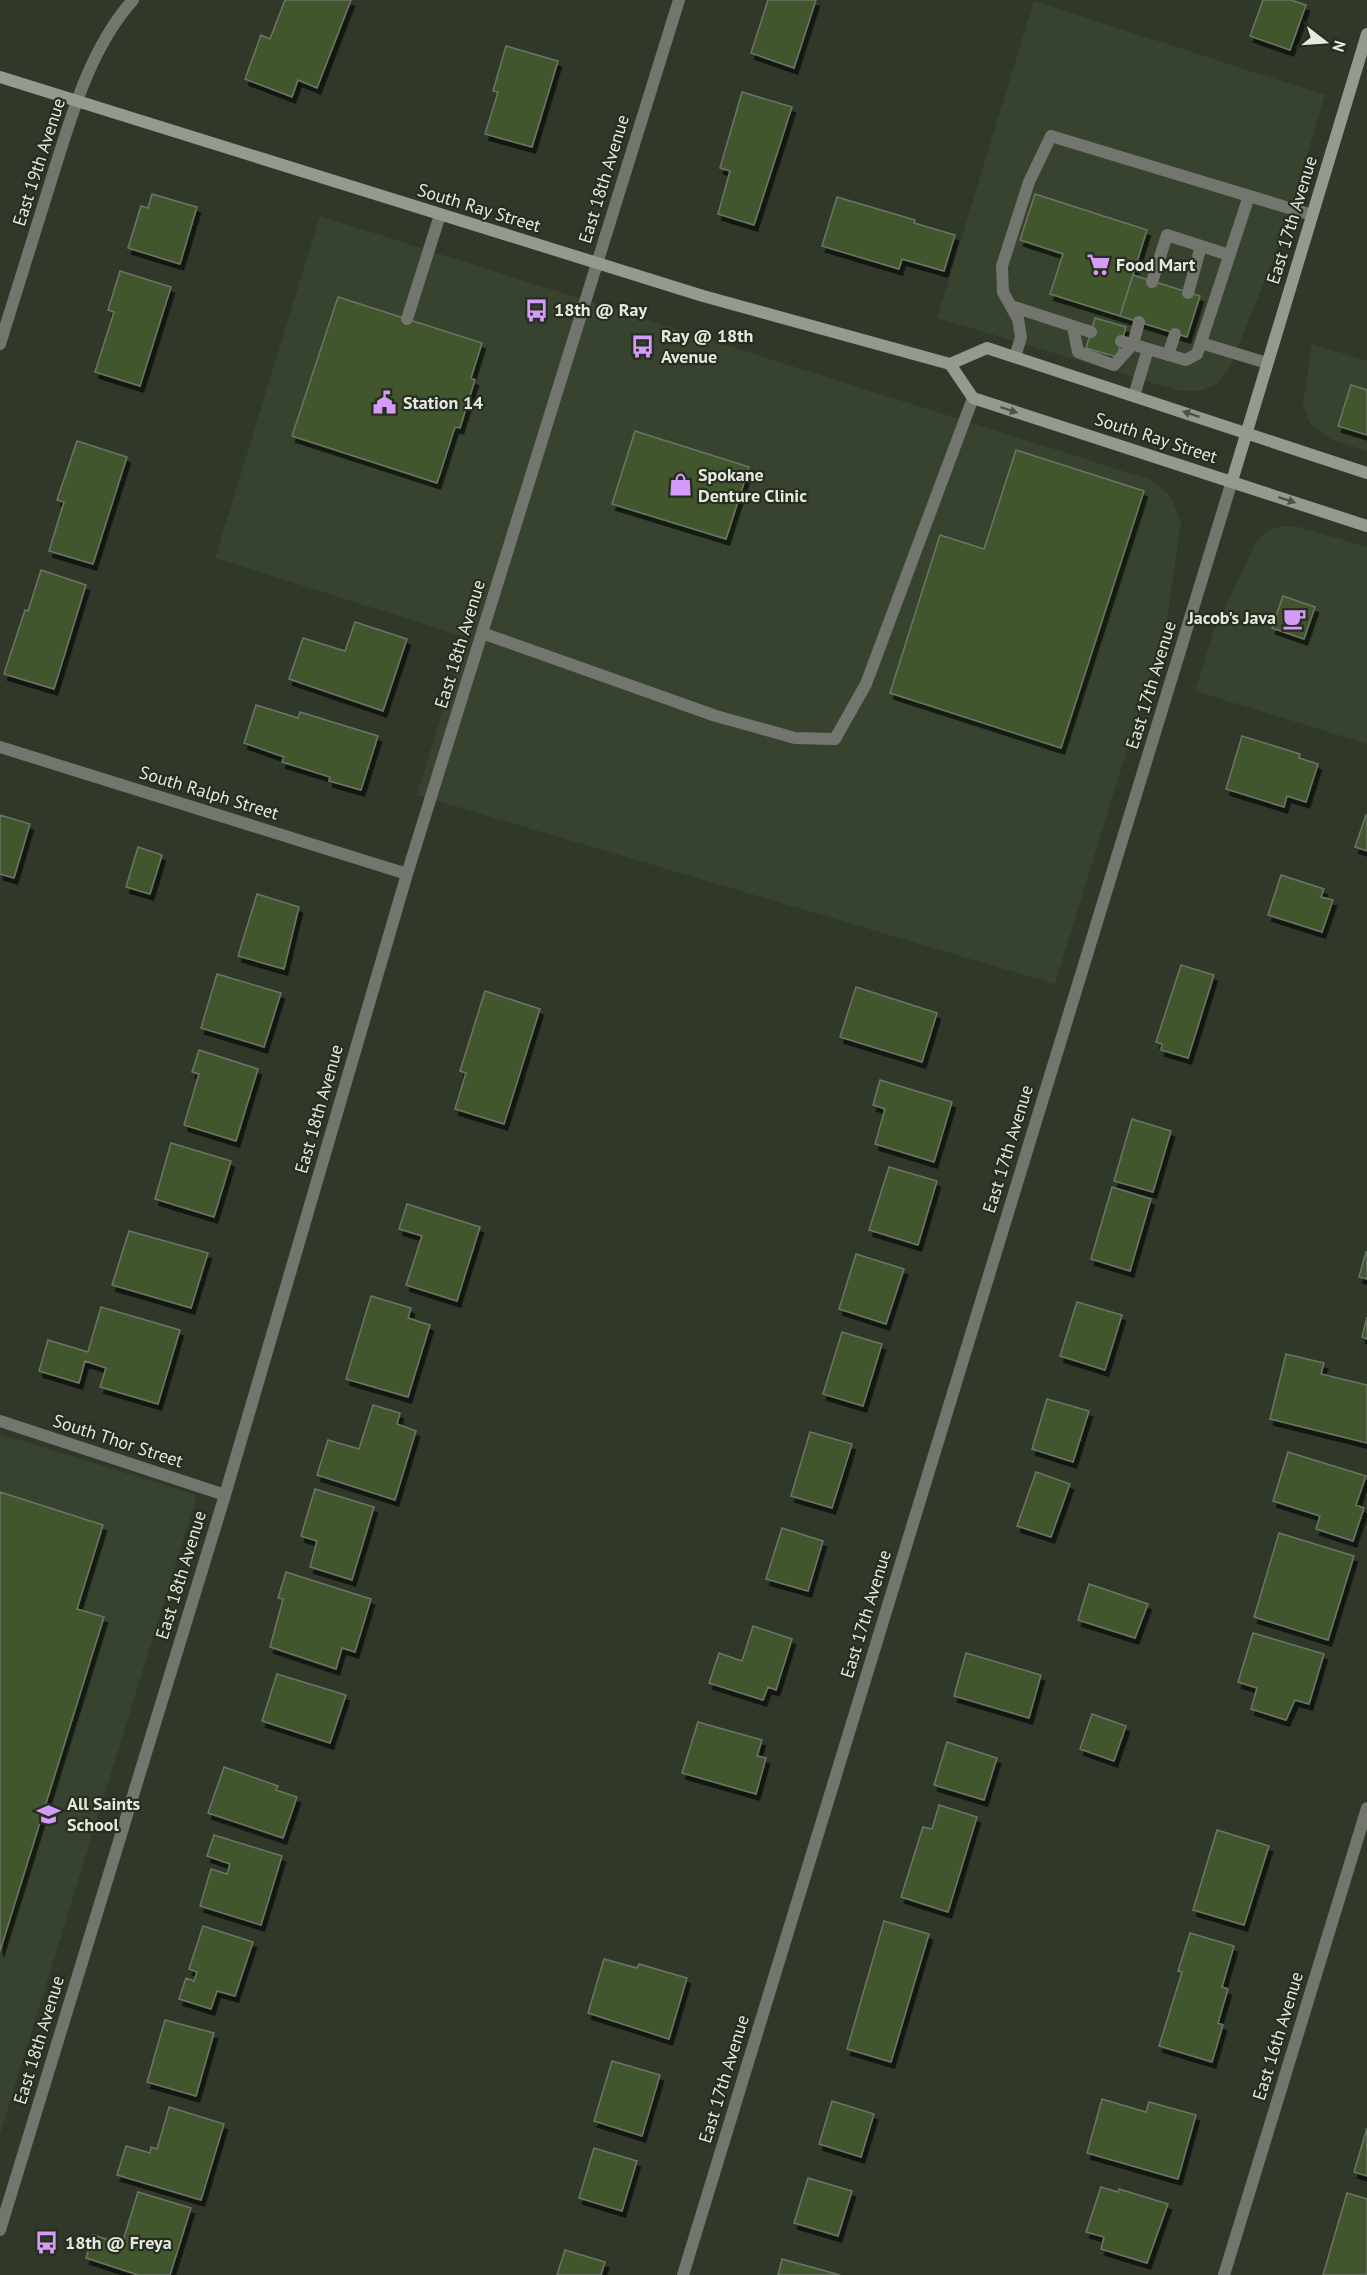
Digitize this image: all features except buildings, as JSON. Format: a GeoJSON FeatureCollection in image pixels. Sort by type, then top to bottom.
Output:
{"type":"FeatureCollection","features":[{"type":"Feature","properties":{"kind":"main road","name":"East 17th Avenue"},"geometry":{"type":"LineString","coordinates":[[1232,481],[1367,34]]}},
{"type":"Feature","properties":{"kind":"main road","name":"South Ray Street"},"geometry":{"type":"LineString","coordinates":[[0,77],[703,296],[950,364],[987,348],[1367,473]]}},
{"type":"Feature","properties":{"kind":"main road"},"geometry":{"type":"LineString","coordinates":[[950,364],[973,398]]}},
{"type":"Feature","properties":{"kind":"main road","name":"South Ray Street"},"geometry":{"type":"LineString","coordinates":[[973,398],[1367,526]]}},
{"type":"Feature","properties":{"kind":"street","name":"East 19th Avenue"},"geometry":{"type":"LineString","coordinates":[[0,344],[76,101],[104,42],[133,0]]}},
{"type":"Feature","properties":{"kind":"street","name":"East 18th Avenue"},"geometry":{"type":"LineString","coordinates":[[0,2230],[225,1495],[407,874],[679,0]]}},
{"type":"Feature","properties":{"kind":"street"},"geometry":{"type":"LineString","coordinates":[[1015,357],[1021,337],[1018,319],[1003,292],[1002,266],[1029,182],[1051,136],[1312,214]]}},
{"type":"Feature","properties":{"kind":"street"},"geometry":{"type":"LineString","coordinates":[[1127,343],[1186,360],[1197,354],[1249,196]]}},
{"type":"Feature","properties":{"kind":"street"},"geometry":{"type":"LineString","coordinates":[[407,319],[440,215]]}},
{"type":"Feature","properties":{"kind":"street"},"geometry":{"type":"LineString","coordinates":[[1152,282],[1167,235],[1230,255]]}},
{"type":"Feature","properties":{"kind":"street"},"geometry":{"type":"LineString","coordinates":[[1188,293],[1201,246]]}},
{"type":"Feature","properties":{"kind":"street"},"geometry":{"type":"LineString","coordinates":[[1011,306],[1091,332]]}},
{"type":"Feature","properties":{"kind":"street"},"geometry":{"type":"LineString","coordinates":[[1073,327],[1078,352],[1114,364],[1139,322]]}},
{"type":"Feature","properties":{"kind":"street"},"geometry":{"type":"LineString","coordinates":[[1168,355],[1175,334]]}},
{"type":"Feature","properties":{"kind":"street"},"geometry":{"type":"LineString","coordinates":[[1201,343],[1267,363]]}},
{"type":"Feature","properties":{"kind":"street"},"geometry":{"type":"LineString","coordinates":[[1134,396],[1148,349]]}},
{"type":"Feature","properties":{"kind":"street"},"geometry":{"type":"LineString","coordinates":[[482,633],[716,716],[795,738],[835,739],[866,684],[973,398]]}},
{"type":"Feature","properties":{"kind":"street","name":"East 17th Avenue"},"geometry":{"type":"LineString","coordinates":[[683,2275],[1232,481]]}},
{"type":"Feature","properties":{"kind":"street","name":"South Ralph Street"},"geometry":{"type":"LineString","coordinates":[[0,747],[407,874]]}},
{"type":"Feature","properties":{"kind":"street","name":"South Thor Street"},"geometry":{"type":"LineString","coordinates":[[0,1421],[225,1495]]}},
{"type":"Feature","properties":{"kind":"street","name":"East 16th Avenue"},"geometry":{"type":"LineString","coordinates":[[1224,2275],[1367,1808]]}},
{"type":"Feature","properties":{"kind":"shaded area"},"geometry":{"type":"Polygon","coordinates":[[[1034,1],[1325,95],[1283,235],[1229,369],[1217,384],[1199,391],[1180,391],[937,318],[1034,1]]]}},
{"type":"Feature","properties":{"kind":"shaded area"},"geometry":{"type":"Polygon","coordinates":[[[320,216],[1151,480],[1170,496],[1181,521],[1167,619],[1055,984],[417,795],[465,637],[215,558],[320,216]]]}},
{"type":"Feature","properties":{"kind":"shaded area"},"geometry":{"type":"Polygon","coordinates":[[[1312,344],[1367,361],[1367,451],[1330,439],[1310,424],[1303,405],[1312,344]]]}},
{"type":"Feature","properties":{"kind":"shaded area"},"geometry":{"type":"Polygon","coordinates":[[[1282,526],[1299,527],[1367,547],[1367,744],[1195,691],[1213,633],[1256,542],[1267,531],[1282,526]]]}},
{"type":"Feature","properties":{"kind":"shaded area","name":"All Saints School"},"geometry":{"type":"Polygon","coordinates":[[[0,1434],[197,1495],[0,2134],[0,1434]]]}},
{"type":"Feature","properties":{"kind":"place","name":"Food Mart"},"geometry":{"type":"Point","coordinates":[1098,265]}},
{"type":"Feature","properties":{"kind":"place","name":"18th @ Ray"},"geometry":{"type":"Point","coordinates":[536,310]}},
{"type":"Feature","properties":{"kind":"place","name":"Ray @ 18th Avenue"},"geometry":{"type":"Point","coordinates":[643,346]}},
{"type":"Feature","properties":{"kind":"place","name":"Station 14"},"geometry":{"type":"Point","coordinates":[385,403]}},
{"type":"Feature","properties":{"kind":"place","name":"Spokane Denture Clinic"},"geometry":{"type":"Point","coordinates":[680,485]}},
{"type":"Feature","properties":{"kind":"place","name":"Jacob's Java"},"geometry":{"type":"Point","coordinates":[1294,618]}},
{"type":"Feature","properties":{"kind":"place","name":"All Saints School"},"geometry":{"type":"Point","coordinates":[49,1814]}},
{"type":"Feature","properties":{"kind":"place","name":"18th @ Freya"},"geometry":{"type":"Point","coordinates":[47,2243]}}]}
